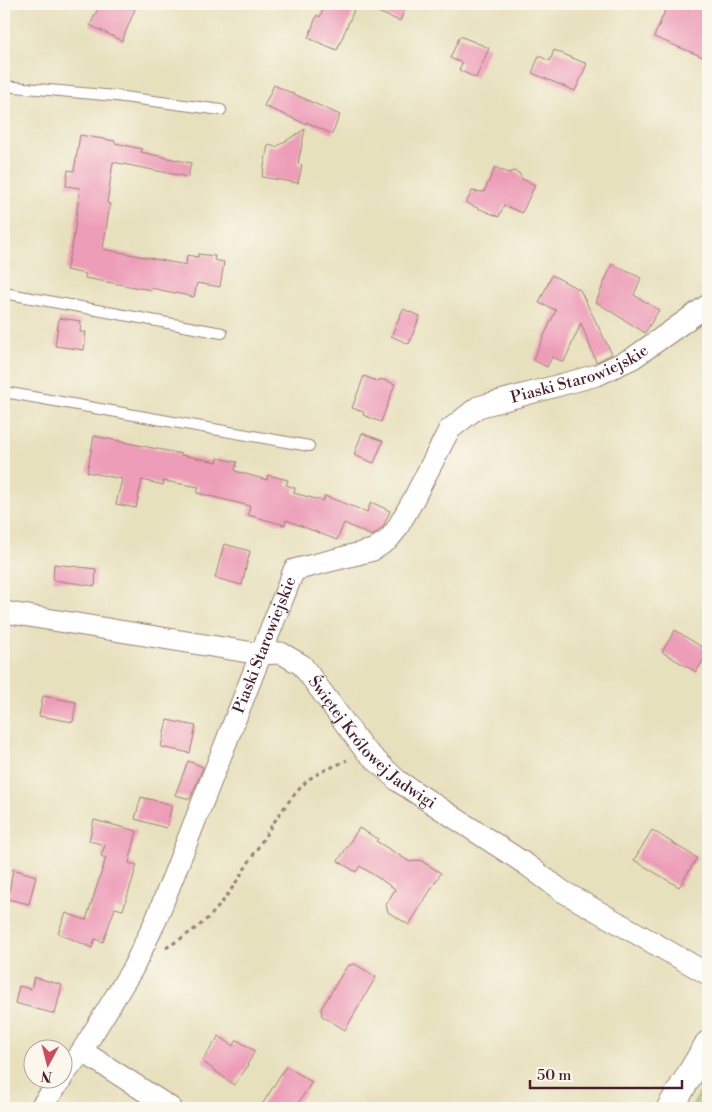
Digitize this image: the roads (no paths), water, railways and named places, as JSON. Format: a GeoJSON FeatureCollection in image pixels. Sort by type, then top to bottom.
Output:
{"type":"FeatureCollection","features":[{"type":"Feature","properties":{"kind":"street","name":"Piaski Starowiejskie"},"geometry":{"type":"LineString","coordinates":[[72,1064],[133,968],[156,920],[294,570],[373,550],[388,540],[411,504],[449,430],[478,407],[597,375],[633,358],[708,305]]}},
{"type":"Feature","properties":{"kind":"street","name":"Świętej Królowej Jadwigi"},"geometry":{"type":"LineString","coordinates":[[4,612],[260,654],[281,653],[302,665],[364,749],[398,781],[562,891],[708,974]]}},
{"type":"Feature","properties":{"kind":"street"},"geometry":{"type":"LineString","coordinates":[[670,1108],[708,1044]]}},
{"type":"Feature","properties":{"kind":"street"},"geometry":{"type":"LineString","coordinates":[[82,1050],[171,1108]]}},
{"type":"Feature","properties":{"kind":"street","name":"Piaski Starowiejskie"},"geometry":{"type":"LineString","coordinates":[[40,1108],[53,1090]]}},
{"type":"Feature","properties":{"kind":"lane"},"geometry":{"type":"LineString","coordinates":[[4,86],[116,96],[221,110]]}},
{"type":"Feature","properties":{"kind":"lane"},"geometry":{"type":"LineString","coordinates":[[4,293],[222,333]]}},
{"type":"Feature","properties":{"kind":"lane"},"geometry":{"type":"LineString","coordinates":[[4,392],[309,446]]}}]}
